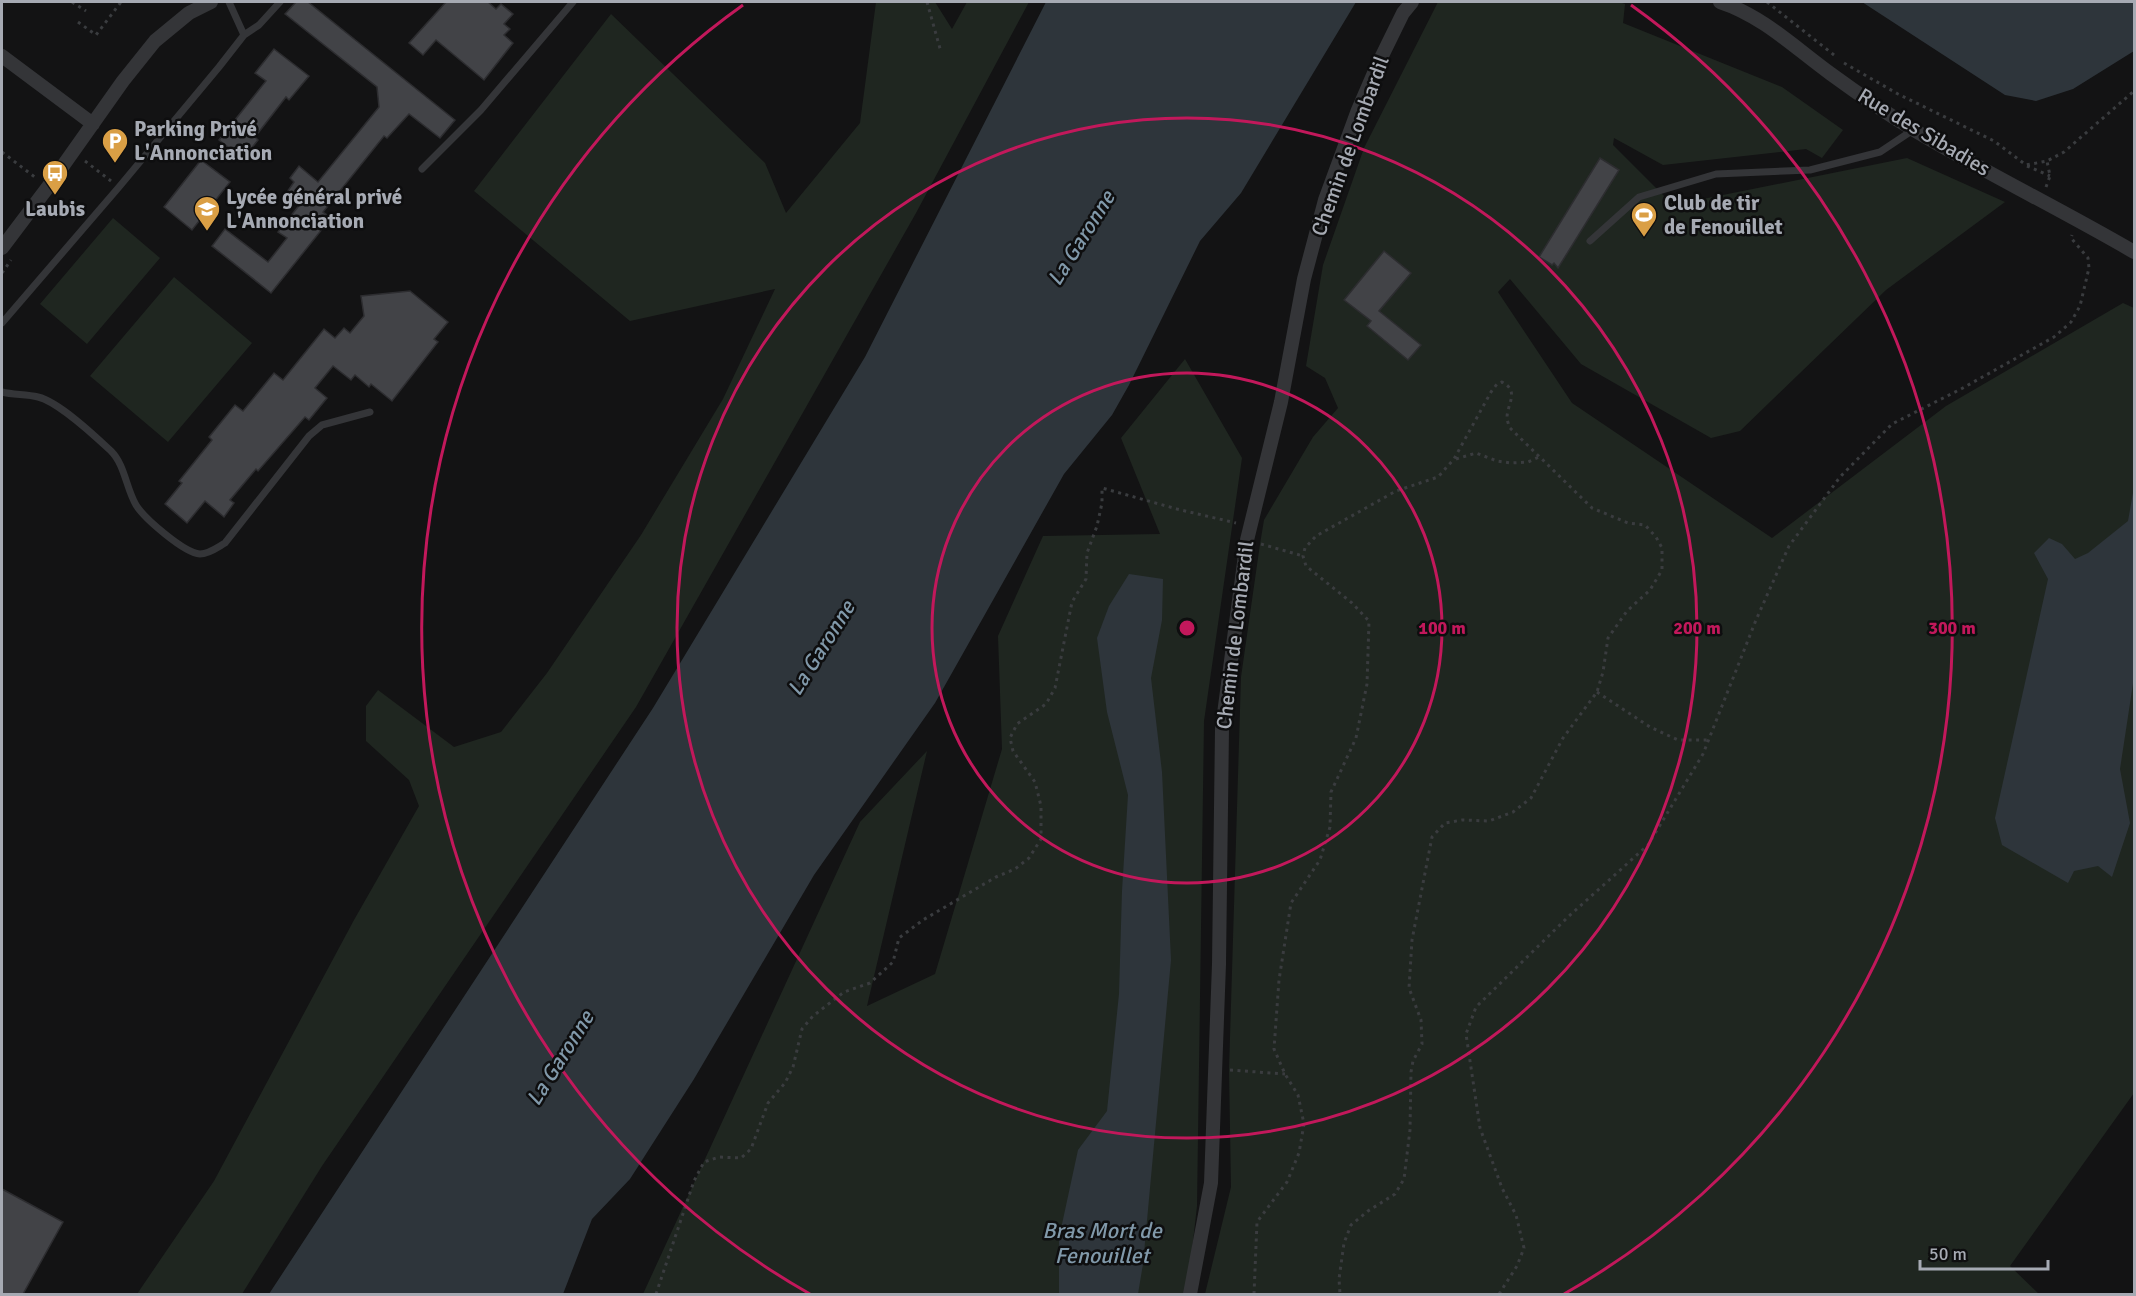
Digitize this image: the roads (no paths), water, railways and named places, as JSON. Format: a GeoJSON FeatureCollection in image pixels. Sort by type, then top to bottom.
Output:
{"type":"FeatureCollection","features":[{"type":"Feature","properties":{"kind":"street"},"geometry":{"type":"LineString","coordinates":[[2,248],[123,81],[155,41],[182,18],[211,2]]}},
{"type":"Feature","properties":{"kind":"street","name":"Chemin de Lombardil"},"geometry":{"type":"LineString","coordinates":[[1190,1294],[1211,1183],[1216,1070],[1222,729],[1247,540],[1281,402],[1304,279],[1325,200],[1377,66],[1403,13],[1412,2]]}},
{"type":"Feature","properties":{"kind":"street","name":"Rue des Sibadies"},"geometry":{"type":"LineString","coordinates":[[1720,2],[1740,9],[1770,27],[1831,74],[1913,130],[2077,218],[2134,252]]}},
{"type":"Feature","properties":{"kind":"street"},"geometry":{"type":"LineString","coordinates":[[2,56],[93,124]]}},
{"type":"Feature","properties":{"kind":"lane"},"geometry":{"type":"LineString","coordinates":[[229,2],[244,35]]}},
{"type":"Feature","properties":{"kind":"lane"},"geometry":{"type":"LineString","coordinates":[[2,323],[119,187],[244,35],[259,25],[280,2]]}},
{"type":"Feature","properties":{"kind":"lane"},"geometry":{"type":"LineString","coordinates":[[422,169],[481,110],[573,2]]}},
{"type":"Feature","properties":{"kind":"lane"},"geometry":{"type":"LineString","coordinates":[[1590,241],[1639,197],[1716,174],[1810,170],[1880,152],[1913,130]]}},
{"type":"Feature","properties":{"kind":"lane"},"geometry":{"type":"LineString","coordinates":[[2,392],[38,397],[55,403],[113,453],[121,466],[127,488],[143,515],[186,550],[200,554],[210,552],[225,543],[309,436],[322,425],[370,411]]}},
{"type":"Feature","properties":{"kind":"water","name":"La Garonne"},"geometry":{"type":"Polygon","coordinates":[[[1046,2],[1356,2],[1241,193],[1200,241],[1112,415],[1064,474],[935,703],[814,875],[694,1079],[630,1179],[592,1219],[563,1294],[269,1294],[653,708],[865,357],[1046,2]]]}},
{"type":"Feature","properties":{"kind":"water"},"geometry":{"type":"Polygon","coordinates":[[[1862,2],[2134,2],[2134,51],[2073,89],[2036,101],[2005,95],[1862,2]]]}},
{"type":"Feature","properties":{"kind":"water"},"geometry":{"type":"Polygon","coordinates":[[[2134,487],[2134,677],[2120,769],[2130,823],[2112,877],[2098,866],[2074,871],[2068,883],[2002,845],[1995,818],[2048,579],[2034,553],[2049,538],[2062,544],[2075,559],[2088,553],[2128,521],[2134,487]]]}},
{"type":"Feature","properties":{"kind":"water","name":"Bras Mort de Fenouillet"},"geometry":{"type":"Polygon","coordinates":[[[1129,574],[1163,579],[1162,620],[1151,678],[1162,772],[1171,960],[1143,1264],[1138,1294],[1059,1294],[1059,1238],[1078,1150],[1107,1111],[1119,994],[1128,795],[1107,712],[1097,638],[1109,606],[1129,574]]]}},
{"type":"Feature","properties":{"kind":"place","name":"Parking Privé L'Annonciation"},"geometry":{"type":"Point","coordinates":[115,164]}},
{"type":"Feature","properties":{"kind":"place","name":"Laubis"},"geometry":{"type":"Point","coordinates":[55,196]}},
{"type":"Feature","properties":{"kind":"place","name":"Lycée général privé L'Annonciation"},"geometry":{"type":"Point","coordinates":[207,232]}},
{"type":"Feature","properties":{"kind":"place","name":"Club de tir de Fenouillet"},"geometry":{"type":"Point","coordinates":[1644,238]}}]}
